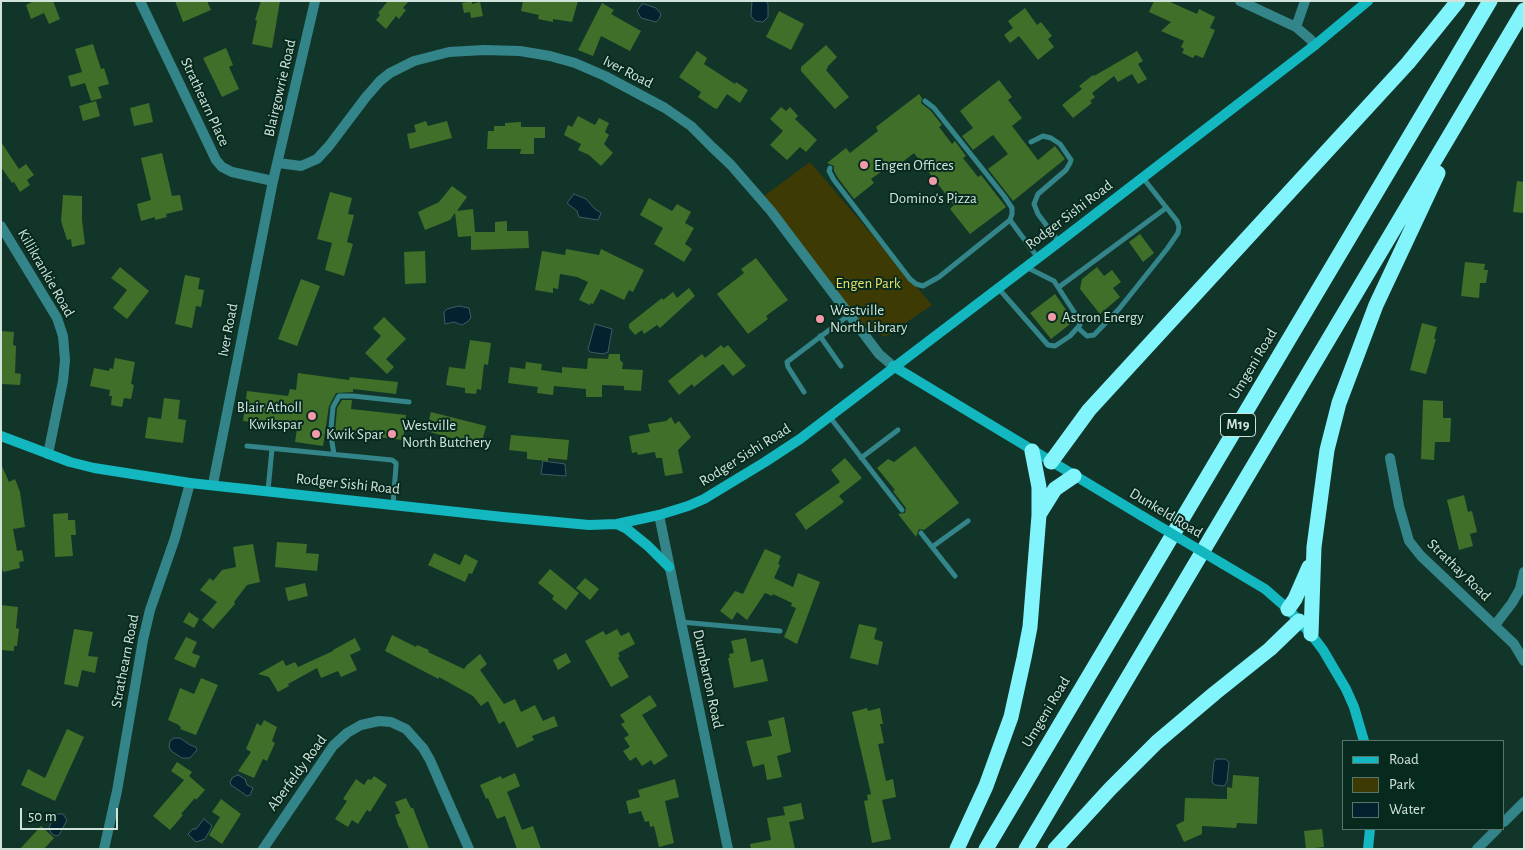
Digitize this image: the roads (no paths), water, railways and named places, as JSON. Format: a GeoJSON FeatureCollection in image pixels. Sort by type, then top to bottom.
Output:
{"type":"FeatureCollection","features":[{"type":"Feature","properties":{"kind":"highway"},"geometry":{"type":"LineString","coordinates":[[1051,462],[1090,410],[1408,63],[1458,1]]}},
{"type":"Feature","properties":{"kind":"highway","name":"Umgeni Road"},"geometry":{"type":"LineString","coordinates":[[986,849],[1490,1]]}},
{"type":"Feature","properties":{"kind":"highway"},"geometry":{"type":"LineString","coordinates":[[1310,634],[1314,547],[1327,450],[1339,403],[1376,305],[1432,185],[1521,15]]}},
{"type":"Feature","properties":{"kind":"highway","name":"M19"},"geometry":{"type":"LineString","coordinates":[[1026,849],[1521,15]]}},
{"type":"Feature","properties":{"kind":"highway"},"geometry":{"type":"LineString","coordinates":[[957,849],[986,786],[1011,717],[1030,628],[1039,515],[1039,487],[1032,451]]}},
{"type":"Feature","properties":{"kind":"highway"},"geometry":{"type":"LineString","coordinates":[[1039,515],[1055,489],[1074,476]]}},
{"type":"Feature","properties":{"kind":"highway"},"geometry":{"type":"LineString","coordinates":[[1288,608],[1301,587],[1309,568],[1314,547]]}},
{"type":"Feature","properties":{"kind":"highway"},"geometry":{"type":"LineString","coordinates":[[1055,849],[1110,789],[1157,742],[1270,650],[1300,621]]}},
{"type":"Feature","properties":{"kind":"main road","name":"Rodger Sishi Road"},"geometry":{"type":"LineString","coordinates":[[1,436],[48,454],[94,468],[190,483],[589,525],[617,524],[660,515],[704,499],[800,439],[893,366],[1143,178],[1315,45],[1368,1]]}},
{"type":"Feature","properties":{"kind":"main road","name":"Dunkeld Road"},"geometry":{"type":"LineString","coordinates":[[893,366],[1265,589],[1300,621],[1327,657],[1346,688],[1354,706],[1364,740]]}},
{"type":"Feature","properties":{"kind":"main road"},"geometry":{"type":"LineString","coordinates":[[617,524],[627,529],[648,546],[669,568]]}},
{"type":"Feature","properties":{"kind":"main road"},"geometry":{"type":"LineString","coordinates":[[1368,849],[1370,830]]}},
{"type":"Feature","properties":{"kind":"street","name":"Strathearn Place"},"geometry":{"type":"LineString","coordinates":[[140,1],[216,160],[222,167],[232,172],[273,181]]}},
{"type":"Feature","properties":{"kind":"street","name":"Blairgowrie Road"},"geometry":{"type":"LineString","coordinates":[[273,181],[315,1]]}},
{"type":"Feature","properties":{"kind":"street"},"geometry":{"type":"LineString","coordinates":[[1240,1],[1296,27],[1315,45]]}},
{"type":"Feature","properties":{"kind":"street"},"geometry":{"type":"LineString","coordinates":[[1296,27],[1305,1]]}},
{"type":"Feature","properties":{"kind":"street","name":"Iver Road"},"geometry":{"type":"LineString","coordinates":[[278,162],[301,166],[317,159],[380,81],[390,73],[414,61],[449,52],[484,50],[550,56],[575,63],[605,76],[665,108],[690,126],[731,165],[771,211],[879,354],[893,366]]}},
{"type":"Feature","properties":{"kind":"street","name":"Iver Road"},"geometry":{"type":"LineString","coordinates":[[213,484],[273,181]]}},
{"type":"Feature","properties":{"kind":"street","name":"Killikrankie Road"},"geometry":{"type":"LineString","coordinates":[[1,226],[57,318],[63,336],[66,360],[48,454]]}},
{"type":"Feature","properties":{"kind":"street","name":"Strathay Road"},"geometry":{"type":"LineString","coordinates":[[1390,458],[1399,506],[1409,541],[1421,556],[1514,644],[1524,661]]}},
{"type":"Feature","properties":{"kind":"street","name":"Strathearn Road"},"geometry":{"type":"LineString","coordinates":[[104,849],[150,610],[175,538],[190,483]]}},
{"type":"Feature","properties":{"kind":"street","name":"Dumbarton Road"},"geometry":{"type":"LineString","coordinates":[[660,515],[669,568],[728,849]]}},
{"type":"Feature","properties":{"kind":"street"},"geometry":{"type":"LineString","coordinates":[[1495,626],[1520,589],[1524,572]]}},
{"type":"Feature","properties":{"kind":"street","name":"Aberfeldy Road"},"geometry":{"type":"LineString","coordinates":[[263,849],[333,746],[347,733],[361,725],[379,720],[391,722],[406,729],[423,748],[469,849]]}},
{"type":"Feature","properties":{"kind":"street"},"geometry":{"type":"LineString","coordinates":[[1505,821],[1524,802]]}},
{"type":"Feature","properties":{"kind":"street"},"geometry":{"type":"LineString","coordinates":[[1477,849],[1496,830]]}},
{"type":"Feature","properties":{"kind":"lane"},"geometry":{"type":"LineString","coordinates":[[830,168],[829,171],[834,180],[916,284],[923,286],[939,277],[1010,220],[1012,214],[1009,203],[934,108],[925,101]]}},
{"type":"Feature","properties":{"kind":"lane"},"geometry":{"type":"LineString","coordinates":[[1031,142],[1043,136],[1051,138],[1060,144],[1071,160],[1066,170],[1038,194],[1034,204],[1038,214],[1059,242]]}},
{"type":"Feature","properties":{"kind":"lane"},"geometry":{"type":"LineString","coordinates":[[1078,328],[1087,336],[1094,335],[1119,309],[1175,238],[1179,227],[1177,221],[1143,178]]}},
{"type":"Feature","properties":{"kind":"lane"},"geometry":{"type":"LineString","coordinates":[[1059,287],[1166,208]]}},
{"type":"Feature","properties":{"kind":"lane"},"geometry":{"type":"LineString","coordinates":[[1010,220],[1038,258]]}},
{"type":"Feature","properties":{"kind":"lane"},"geometry":{"type":"LineString","coordinates":[[999,288],[1048,345],[1052,347],[1057,345],[1078,328],[1080,322],[1054,280],[1026,267]]}},
{"type":"Feature","properties":{"kind":"lane"},"geometry":{"type":"LineString","coordinates":[[804,392],[788,367],[787,362],[850,315]]}},
{"type":"Feature","properties":{"kind":"lane"},"geometry":{"type":"LineString","coordinates":[[820,336],[841,366]]}},
{"type":"Feature","properties":{"kind":"lane"},"geometry":{"type":"LineString","coordinates":[[334,454],[331,428],[334,407],[339,396],[409,402]]}},
{"type":"Feature","properties":{"kind":"lane"},"geometry":{"type":"LineString","coordinates":[[829,416],[902,510]]}},
{"type":"Feature","properties":{"kind":"lane"},"geometry":{"type":"LineString","coordinates":[[860,458],[898,430]]}},
{"type":"Feature","properties":{"kind":"lane"},"geometry":{"type":"LineString","coordinates":[[247,446],[389,459],[394,461],[396,466],[393,504]]}},
{"type":"Feature","properties":{"kind":"lane"},"geometry":{"type":"LineString","coordinates":[[268,490],[272,449]]}},
{"type":"Feature","properties":{"kind":"lane"},"geometry":{"type":"LineString","coordinates":[[932,547],[968,521]]}},
{"type":"Feature","properties":{"kind":"lane"},"geometry":{"type":"LineString","coordinates":[[921,533],[954,576]]}},
{"type":"Feature","properties":{"kind":"lane"},"geometry":{"type":"LineString","coordinates":[[681,622],[780,631]]}},
{"type":"Feature","properties":{"kind":"water"},"geometry":{"type":"Polygon","coordinates":[[[752,1],[766,1],[768,4],[768,17],[763,22],[755,21],[751,16],[752,1]]]}},
{"type":"Feature","properties":{"kind":"water"},"geometry":{"type":"Polygon","coordinates":[[[642,4],[656,8],[661,14],[656,22],[641,18],[637,11],[642,4]]]}},
{"type":"Feature","properties":{"kind":"water"},"geometry":{"type":"Polygon","coordinates":[[[574,194],[586,199],[601,213],[598,220],[579,217],[577,211],[567,203],[574,194]]]}},
{"type":"Feature","properties":{"kind":"water"},"geometry":{"type":"Polygon","coordinates":[[[459,306],[469,308],[471,318],[462,325],[454,322],[445,324],[444,312],[447,309],[459,306]]]}},
{"type":"Feature","properties":{"kind":"water"},"geometry":{"type":"Polygon","coordinates":[[[595,324],[612,329],[608,352],[603,354],[590,352],[588,349],[595,324]]]}},
{"type":"Feature","properties":{"kind":"water"},"geometry":{"type":"Polygon","coordinates":[[[543,461],[565,464],[566,476],[541,474],[543,461]]]}},
{"type":"Feature","properties":{"kind":"water"},"geometry":{"type":"Polygon","coordinates":[[[174,738],[180,738],[196,747],[197,750],[190,758],[182,758],[171,751],[169,747],[170,741],[174,738]]]}},
{"type":"Feature","properties":{"kind":"water"},"geometry":{"type":"Polygon","coordinates":[[[1225,759],[1229,762],[1227,782],[1224,786],[1215,785],[1212,782],[1214,761],[1225,759]]]}},
{"type":"Feature","properties":{"kind":"water"},"geometry":{"type":"Polygon","coordinates":[[[238,775],[245,779],[247,785],[253,788],[250,795],[247,796],[231,785],[230,782],[233,777],[238,775]]]}},
{"type":"Feature","properties":{"kind":"water"},"geometry":{"type":"Polygon","coordinates":[[[55,814],[63,814],[67,820],[59,835],[56,836],[51,833],[49,828],[55,814]]]}},
{"type":"Feature","properties":{"kind":"water"},"geometry":{"type":"Polygon","coordinates":[[[204,819],[212,826],[205,839],[196,842],[188,834],[193,829],[196,829],[204,819]]]}},
{"type":"Feature","properties":{"kind":"place","name":"Engen Offices"},"geometry":{"type":"Point","coordinates":[864,165]}},
{"type":"Feature","properties":{"kind":"place","name":"Domino's Pizza"},"geometry":{"type":"Point","coordinates":[933,181]}},
{"type":"Feature","properties":{"kind":"place","name":"Astron Energy"},"geometry":{"type":"Point","coordinates":[1052,317]}},
{"type":"Feature","properties":{"kind":"place","name":"Westville North Library"},"geometry":{"type":"Point","coordinates":[820,319]}},
{"type":"Feature","properties":{"kind":"place","name":"Blair Atholl Kwikspar"},"geometry":{"type":"Point","coordinates":[312,416]}},
{"type":"Feature","properties":{"kind":"place","name":"Kwik Spar"},"geometry":{"type":"Point","coordinates":[316,434]}},
{"type":"Feature","properties":{"kind":"place","name":"Westville North Butchery"},"geometry":{"type":"Point","coordinates":[392,434]}},
{"type":"Feature","properties":{"kind":"park label","name":"Engen Park"},"geometry":{"type":"Point","coordinates":[868,283]}}]}
